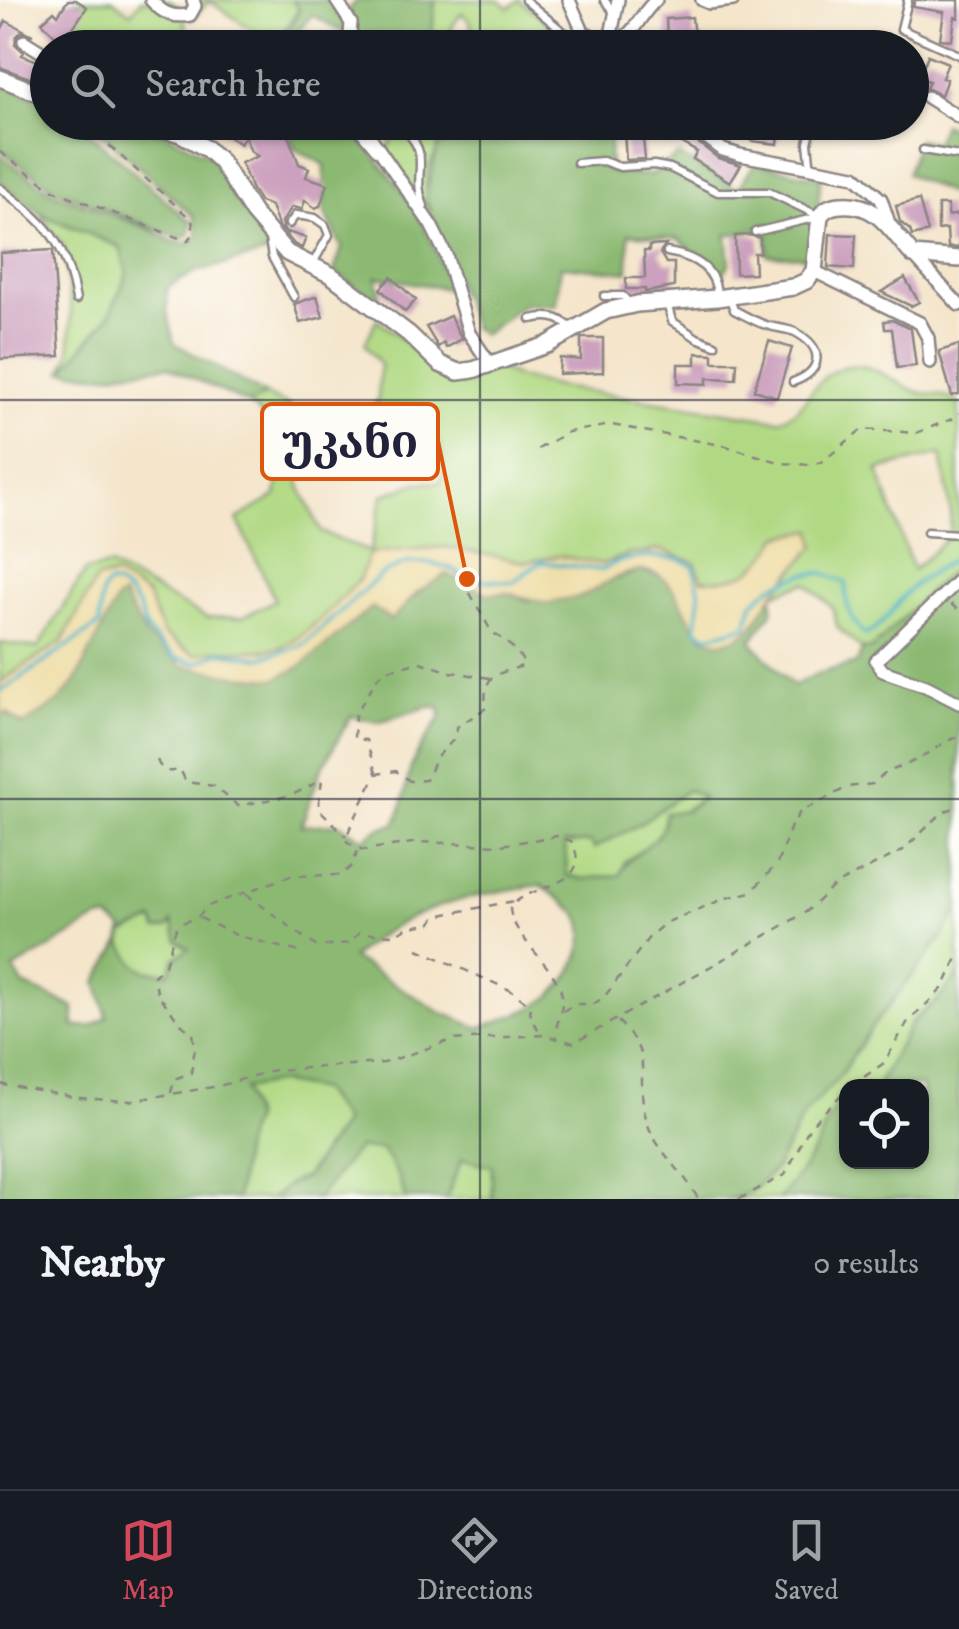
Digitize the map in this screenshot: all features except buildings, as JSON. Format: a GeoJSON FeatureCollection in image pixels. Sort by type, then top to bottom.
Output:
{"type":"FeatureCollection","features":[{"type":"Feature","properties":{"kind":"street"},"geometry":{"type":"LineString","coordinates":[[150,0],[160,12],[182,16],[190,15],[195,6],[193,0]]}},
{"type":"Feature","properties":{"kind":"street"},"geometry":{"type":"LineString","coordinates":[[336,0],[351,22],[350,30]]}},
{"type":"Feature","properties":{"kind":"street"},"geometry":{"type":"LineString","coordinates":[[570,0],[582,30]]}},
{"type":"Feature","properties":{"kind":"street"},"geometry":{"type":"LineString","coordinates":[[634,30],[656,0]]}},
{"type":"Feature","properties":{"kind":"street"},"geometry":{"type":"LineString","coordinates":[[702,0],[733,0]]}},
{"type":"Feature","properties":{"kind":"street"},"geometry":{"type":"LineString","coordinates":[[24,41],[30,45]]}},
{"type":"Feature","properties":{"kind":"street"},"geometry":{"type":"LineString","coordinates":[[0,78],[30,90]]}},
{"type":"Feature","properties":{"kind":"street"},"geometry":{"type":"LineString","coordinates":[[929,99],[959,117]]}},
{"type":"Feature","properties":{"kind":"street"},"geometry":{"type":"LineString","coordinates":[[191,140],[221,162],[268,234],[286,254],[330,275],[409,334],[440,364],[458,372],[546,345],[606,310],[793,287],[806,281],[814,271],[820,216],[835,205],[850,204],[875,212],[959,305]]}},
{"type":"Feature","properties":{"kind":"street"},"geometry":{"type":"LineString","coordinates":[[373,140],[431,225],[446,255],[470,333],[490,364]]}},
{"type":"Feature","properties":{"kind":"street"},"geometry":{"type":"LineString","coordinates":[[710,140],[724,150],[854,176],[881,199],[890,226]]}},
{"type":"Feature","properties":{"kind":"street"},"geometry":{"type":"LineString","coordinates":[[913,255],[959,258]]}},
{"type":"Feature","properties":{"kind":"street"},"geometry":{"type":"LineString","coordinates":[[814,271],[920,323],[928,338],[930,362]]}},
{"type":"Feature","properties":{"kind":"street"},"geometry":{"type":"LineString","coordinates":[[959,580],[876,661],[882,671],[926,686],[959,703]]}},
{"type":"Feature","properties":{"kind":"lane"},"geometry":{"type":"LineString","coordinates":[[524,0],[562,30]]}},
{"type":"Feature","properties":{"kind":"lane"},"geometry":{"type":"LineString","coordinates":[[604,0],[616,6]]}},
{"type":"Feature","properties":{"kind":"lane"},"geometry":{"type":"LineString","coordinates":[[901,30],[908,0]]}},
{"type":"Feature","properties":{"kind":"lane"},"geometry":{"type":"LineString","coordinates":[[929,43],[959,56]]}},
{"type":"Feature","properties":{"kind":"lane"},"geometry":{"type":"LineString","coordinates":[[368,140],[388,162]]}},
{"type":"Feature","properties":{"kind":"lane"},"geometry":{"type":"LineString","coordinates":[[414,140],[422,158],[420,196],[431,225]]}},
{"type":"Feature","properties":{"kind":"lane"},"geometry":{"type":"LineString","coordinates":[[809,140],[812,170]]}},
{"type":"Feature","properties":{"kind":"lane"},"geometry":{"type":"LineString","coordinates":[[923,150],[959,156]]}},
{"type":"Feature","properties":{"kind":"lane"},"geometry":{"type":"LineString","coordinates":[[577,163],[603,161],[620,167],[670,168],[718,192],[769,192],[820,216]]}},
{"type":"Feature","properties":{"kind":"lane"},"geometry":{"type":"LineString","coordinates":[[0,188],[36,216],[53,236],[70,264],[76,300]]}},
{"type":"Feature","properties":{"kind":"lane"},"geometry":{"type":"LineString","coordinates":[[290,224],[296,215],[304,215],[326,225],[326,245],[311,266]]}},
{"type":"Feature","properties":{"kind":"lane"},"geometry":{"type":"LineString","coordinates":[[755,232],[820,216]]}},
{"type":"Feature","properties":{"kind":"lane"},"geometry":{"type":"LineString","coordinates":[[268,234],[272,257],[294,297]]}},
{"type":"Feature","properties":{"kind":"lane"},"geometry":{"type":"LineString","coordinates":[[667,252],[684,255],[704,266],[734,310],[761,324],[794,332],[809,343],[816,355],[816,368],[810,376],[793,382]]}},
{"type":"Feature","properties":{"kind":"lane"},"geometry":{"type":"LineString","coordinates":[[604,296],[623,296],[631,305]]}},
{"type":"Feature","properties":{"kind":"lane"},"geometry":{"type":"LineString","coordinates":[[667,302],[672,321],[685,332],[715,345]]}},
{"type":"Feature","properties":{"kind":"lane"},"geometry":{"type":"LineString","coordinates":[[531,319],[552,316],[573,330]]}},
{"type":"Feature","properties":{"kind":"lane"},"geometry":{"type":"LineString","coordinates":[[927,532],[959,534]]}},
{"type":"Feature","properties":{"kind":"path"},"geometry":{"type":"LineString","coordinates":[[0,152],[53,190],[187,241],[194,234],[192,220],[103,140]]}},
{"type":"Feature","properties":{"kind":"path"},"geometry":{"type":"LineString","coordinates":[[538,449],[568,432],[612,425],[726,446],[782,463],[811,465],[822,462],[862,429],[916,432],[956,418],[959,412]]}},
{"type":"Feature","properties":{"kind":"path"},"geometry":{"type":"LineString","coordinates":[[376,774],[396,771],[410,781],[426,780],[435,759],[456,736],[457,727],[486,708],[485,691],[492,678],[505,669],[522,668],[524,661],[508,642],[491,631],[462,579]]}},
{"type":"Feature","properties":{"kind":"path"},"geometry":{"type":"LineString","coordinates":[[346,837],[376,774],[366,740],[354,739],[356,714],[378,677],[420,662],[451,672],[492,678]]}},
{"type":"Feature","properties":{"kind":"path"},"geometry":{"type":"LineString","coordinates":[[562,1012],[575,1004],[594,1004],[605,996],[650,936],[665,923],[751,892],[777,864],[800,812],[848,787],[873,784],[884,772],[916,760],[959,736]]}},
{"type":"Feature","properties":{"kind":"path"},"geometry":{"type":"LineString","coordinates":[[156,760],[165,770],[180,769],[186,782],[214,786],[238,806],[292,796],[322,780],[318,808],[358,849],[420,842],[501,845],[557,836],[571,842],[577,856],[565,880],[515,900],[436,916],[431,922],[393,935],[359,933],[349,942],[317,946],[245,893]]}},
{"type":"Feature","properties":{"kind":"path"},"geometry":{"type":"LineString","coordinates":[[0,1084],[129,1102],[219,1086],[274,1070],[384,1063],[452,1040],[542,1035],[574,1042],[792,920],[835,885],[902,851],[943,812],[959,806]]}},
{"type":"Feature","properties":{"kind":"path"},"geometry":{"type":"LineString","coordinates":[[171,1094],[174,1079],[191,1073],[195,1038],[177,1024],[164,1000],[158,997],[154,976],[164,965],[177,925],[198,917],[208,906],[290,876],[341,875],[352,866],[358,849]]}},
{"type":"Feature","properties":{"kind":"path"},"geometry":{"type":"LineString","coordinates":[[515,900],[510,915],[556,980],[562,995],[556,1040]]}},
{"type":"Feature","properties":{"kind":"path"},"geometry":{"type":"LineString","coordinates":[[198,917],[236,935],[304,953]]}},
{"type":"Feature","properties":{"kind":"path"},"geometry":{"type":"LineString","coordinates":[[418,949],[510,990],[529,1004],[532,1021],[542,1035]]}},
{"type":"Feature","properties":{"kind":"path"},"geometry":{"type":"LineString","coordinates":[[862,1079],[884,1063],[908,1023],[942,988],[959,954]]}},
{"type":"Feature","properties":{"kind":"path"},"geometry":{"type":"LineString","coordinates":[[616,1019],[634,1036],[642,1055],[644,1106],[652,1134],[662,1154],[698,1199]]}},
{"type":"Feature","properties":{"kind":"path"},"geometry":{"type":"LineString","coordinates":[[739,1199],[785,1176],[810,1126],[839,1098]]}},
{"type":"Feature","properties":{"kind":"green space"},"geometry":{"type":"Polygon","coordinates":[[[75,0],[113,0],[131,13],[141,0],[169,0],[183,10],[186,30],[67,30],[84,7],[75,0]]]}},
{"type":"Feature","properties":{"kind":"green space"},"geometry":{"type":"Polygon","coordinates":[[[196,0],[292,0],[299,9],[284,30],[253,30],[209,1],[193,19],[196,0]]]}},
{"type":"Feature","properties":{"kind":"green space"},"geometry":{"type":"Polygon","coordinates":[[[292,0],[330,0],[344,19],[345,30],[312,15],[299,30],[288,30],[299,10],[292,0]]]}},
{"type":"Feature","properties":{"kind":"green space"},"geometry":{"type":"Polygon","coordinates":[[[358,0],[435,0],[432,30],[355,30],[348,9],[358,0]]]}},
{"type":"Feature","properties":{"kind":"green space"},"geometry":{"type":"Polygon","coordinates":[[[435,0],[500,0],[509,8],[519,0],[557,30],[471,30],[471,23],[462,13],[452,30],[432,30],[435,0]]]}},
{"type":"Feature","properties":{"kind":"green space"},"geometry":{"type":"Polygon","coordinates":[[[0,83],[30,95],[30,140],[97,140],[191,222],[190,233],[185,238],[174,236],[55,189],[0,149],[0,83]]]}},
{"type":"Feature","properties":{"kind":"green space"},"geometry":{"type":"Polygon","coordinates":[[[943,124],[959,133],[959,198],[907,174],[918,140],[935,143],[943,124]]]}},
{"type":"Feature","properties":{"kind":"green space"},"geometry":{"type":"Polygon","coordinates":[[[109,140],[179,140],[212,157],[272,252],[195,272],[167,288],[174,343],[266,395],[249,404],[167,366],[103,375],[63,371],[109,316],[127,274],[120,247],[40,213],[0,182],[0,155],[51,192],[150,229],[171,241],[188,244],[198,234],[194,217],[109,140]]]}},
{"type":"Feature","properties":{"kind":"green space"},"geometry":{"type":"Polygon","coordinates":[[[292,140],[361,140],[423,224],[448,289],[377,277],[380,305],[334,271],[342,248],[324,211],[325,165],[295,149],[292,140]]]}},
{"type":"Feature","properties":{"kind":"green space"},"geometry":{"type":"Polygon","coordinates":[[[392,140],[448,140],[429,168],[429,212],[386,151],[392,140]]]}},
{"type":"Feature","properties":{"kind":"green space"},"geometry":{"type":"Polygon","coordinates":[[[439,140],[610,140],[609,172],[651,175],[678,155],[738,189],[755,163],[821,178],[812,255],[768,255],[767,228],[727,235],[730,263],[723,274],[678,239],[629,234],[628,272],[561,266],[556,305],[525,303],[483,335],[473,328],[425,197],[439,140]]]}},
{"type":"Feature","properties":{"kind":"green space"},"geometry":{"type":"Polygon","coordinates":[[[40,214],[120,247],[127,274],[109,316],[63,371],[70,353],[71,312],[64,246],[40,214]]]}},
{"type":"Feature","properties":{"kind":"green space"},"geometry":{"type":"Polygon","coordinates":[[[377,319],[412,348],[433,373],[469,377],[496,368],[559,387],[779,420],[795,411],[829,374],[853,365],[864,366],[915,391],[959,403],[959,565],[871,650],[862,649],[838,628],[832,607],[806,583],[773,594],[815,546],[780,536],[763,562],[749,574],[716,581],[631,554],[602,564],[559,556],[525,562],[446,547],[370,553],[358,581],[316,624],[290,642],[256,652],[213,651],[195,655],[163,634],[146,595],[115,575],[96,580],[62,642],[0,682],[0,643],[38,648],[85,571],[110,566],[207,618],[243,617],[275,600],[237,519],[276,496],[285,441],[249,404],[266,395],[290,406],[300,486],[321,532],[370,552],[383,495],[417,483],[441,482],[443,462],[441,447],[426,430],[368,417],[378,399],[380,364],[365,344],[377,319]],[[941,454],[878,470],[913,570],[950,536],[951,513],[941,454]]]}},
{"type":"Feature","properties":{"kind":"green space"},"geometry":{"type":"Polygon","coordinates":[[[959,565],[959,584],[952,592],[959,601],[959,908],[943,936],[872,1027],[839,1077],[805,1113],[775,1169],[752,1191],[730,1199],[492,1199],[492,1166],[462,1159],[446,1199],[406,1199],[382,1149],[358,1148],[318,1197],[271,1199],[290,1183],[306,1177],[344,1122],[321,1090],[278,1082],[244,1089],[253,1119],[243,1150],[236,1199],[0,1199],[0,715],[5,712],[23,725],[58,702],[75,682],[117,598],[123,596],[146,636],[239,676],[352,624],[372,606],[391,620],[424,588],[447,574],[488,594],[508,593],[527,600],[582,597],[600,584],[641,571],[662,577],[674,587],[754,625],[773,594],[772,612],[751,641],[793,686],[817,674],[857,663],[862,649],[871,649],[959,565]],[[427,707],[378,722],[351,716],[320,772],[301,826],[338,824],[364,839],[379,828],[395,824],[411,768],[441,717],[440,707],[427,707]],[[688,790],[638,825],[594,848],[591,842],[565,844],[567,875],[582,879],[620,875],[631,858],[659,833],[665,813],[687,810],[703,797],[688,790]],[[541,885],[490,893],[416,915],[352,958],[440,1012],[479,1028],[527,1010],[553,994],[573,969],[584,934],[582,924],[574,911],[541,885]],[[108,918],[98,919],[14,969],[23,985],[74,1007],[74,1027],[92,1026],[107,1017],[97,982],[119,945],[123,929],[108,918]],[[154,920],[124,933],[122,944],[136,965],[145,970],[169,973],[175,958],[189,948],[178,941],[172,922],[168,928],[157,930],[154,920]]]}},
{"type":"Feature","properties":{"kind":"green space"},"geometry":{"type":"Polygon","coordinates":[[[688,789],[704,796],[665,824],[657,841],[625,861],[620,875],[582,879],[567,875],[565,844],[591,842],[594,848],[638,825],[688,789]]]}},
{"type":"Feature","properties":{"kind":"green space"},"geometry":{"type":"Polygon","coordinates":[[[959,908],[959,974],[939,999],[912,1021],[881,1079],[839,1079],[839,1103],[809,1159],[778,1199],[729,1199],[752,1191],[775,1169],[805,1113],[839,1077],[872,1027],[943,936],[959,908]]]}},
{"type":"Feature","properties":{"kind":"green space"},"geometry":{"type":"Polygon","coordinates":[[[154,920],[157,929],[172,921],[178,941],[189,948],[170,973],[140,968],[122,944],[124,933],[154,920]]]}},
{"type":"Feature","properties":{"kind":"green space"},"geometry":{"type":"Polygon","coordinates":[[[959,974],[959,1199],[778,1199],[804,1166],[839,1103],[839,1169],[929,1169],[929,1079],[881,1079],[913,1021],[939,999],[959,974]]]}},
{"type":"Feature","properties":{"kind":"green space"},"geometry":{"type":"Polygon","coordinates":[[[278,1082],[321,1090],[344,1122],[305,1177],[290,1183],[271,1199],[236,1199],[243,1150],[253,1119],[244,1089],[278,1082]]]}},
{"type":"Feature","properties":{"kind":"green space"},"geometry":{"type":"Polygon","coordinates":[[[358,1148],[382,1149],[398,1174],[406,1199],[312,1199],[318,1197],[358,1148]]]}},
{"type":"Feature","properties":{"kind":"green space"},"geometry":{"type":"Polygon","coordinates":[[[461,1159],[492,1165],[492,1199],[446,1199],[461,1159]]]}},
{"type":"Feature","properties":{"kind":"sand"},"geometry":{"type":"Polygon","coordinates":[[[813,530],[816,546],[780,586],[754,624],[736,638],[718,642],[705,638],[670,585],[657,575],[626,573],[581,597],[549,604],[508,593],[488,594],[447,574],[417,593],[391,620],[372,607],[300,667],[275,679],[183,666],[146,636],[123,596],[117,599],[75,682],[58,702],[23,725],[6,712],[0,715],[0,682],[62,642],[96,580],[115,575],[147,595],[163,634],[195,655],[213,650],[262,651],[297,639],[322,618],[359,580],[370,553],[446,547],[525,562],[559,556],[602,564],[660,550],[695,562],[702,580],[717,580],[740,576],[757,566],[780,536],[813,530]]]}},
{"type":"Feature","properties":{"kind":"waterway"},"geometry":{"type":"LineString","coordinates":[[0,692],[99,625],[102,592],[109,584],[129,594],[139,608],[146,630],[163,647],[176,658],[196,663],[220,652],[260,658],[303,645],[382,574],[406,563],[430,563],[452,569],[467,579],[513,582],[541,562],[602,570],[619,561],[648,556],[679,559],[694,566],[700,595],[696,629],[709,636],[746,626],[753,603],[772,586],[804,574],[824,573],[846,583],[849,611],[865,635],[916,583],[959,555]]}},
{"type":"Feature","properties":{"kind":"place","name":"უკანი"},"geometry":{"type":"Point","coordinates":[467,579]}}]}
